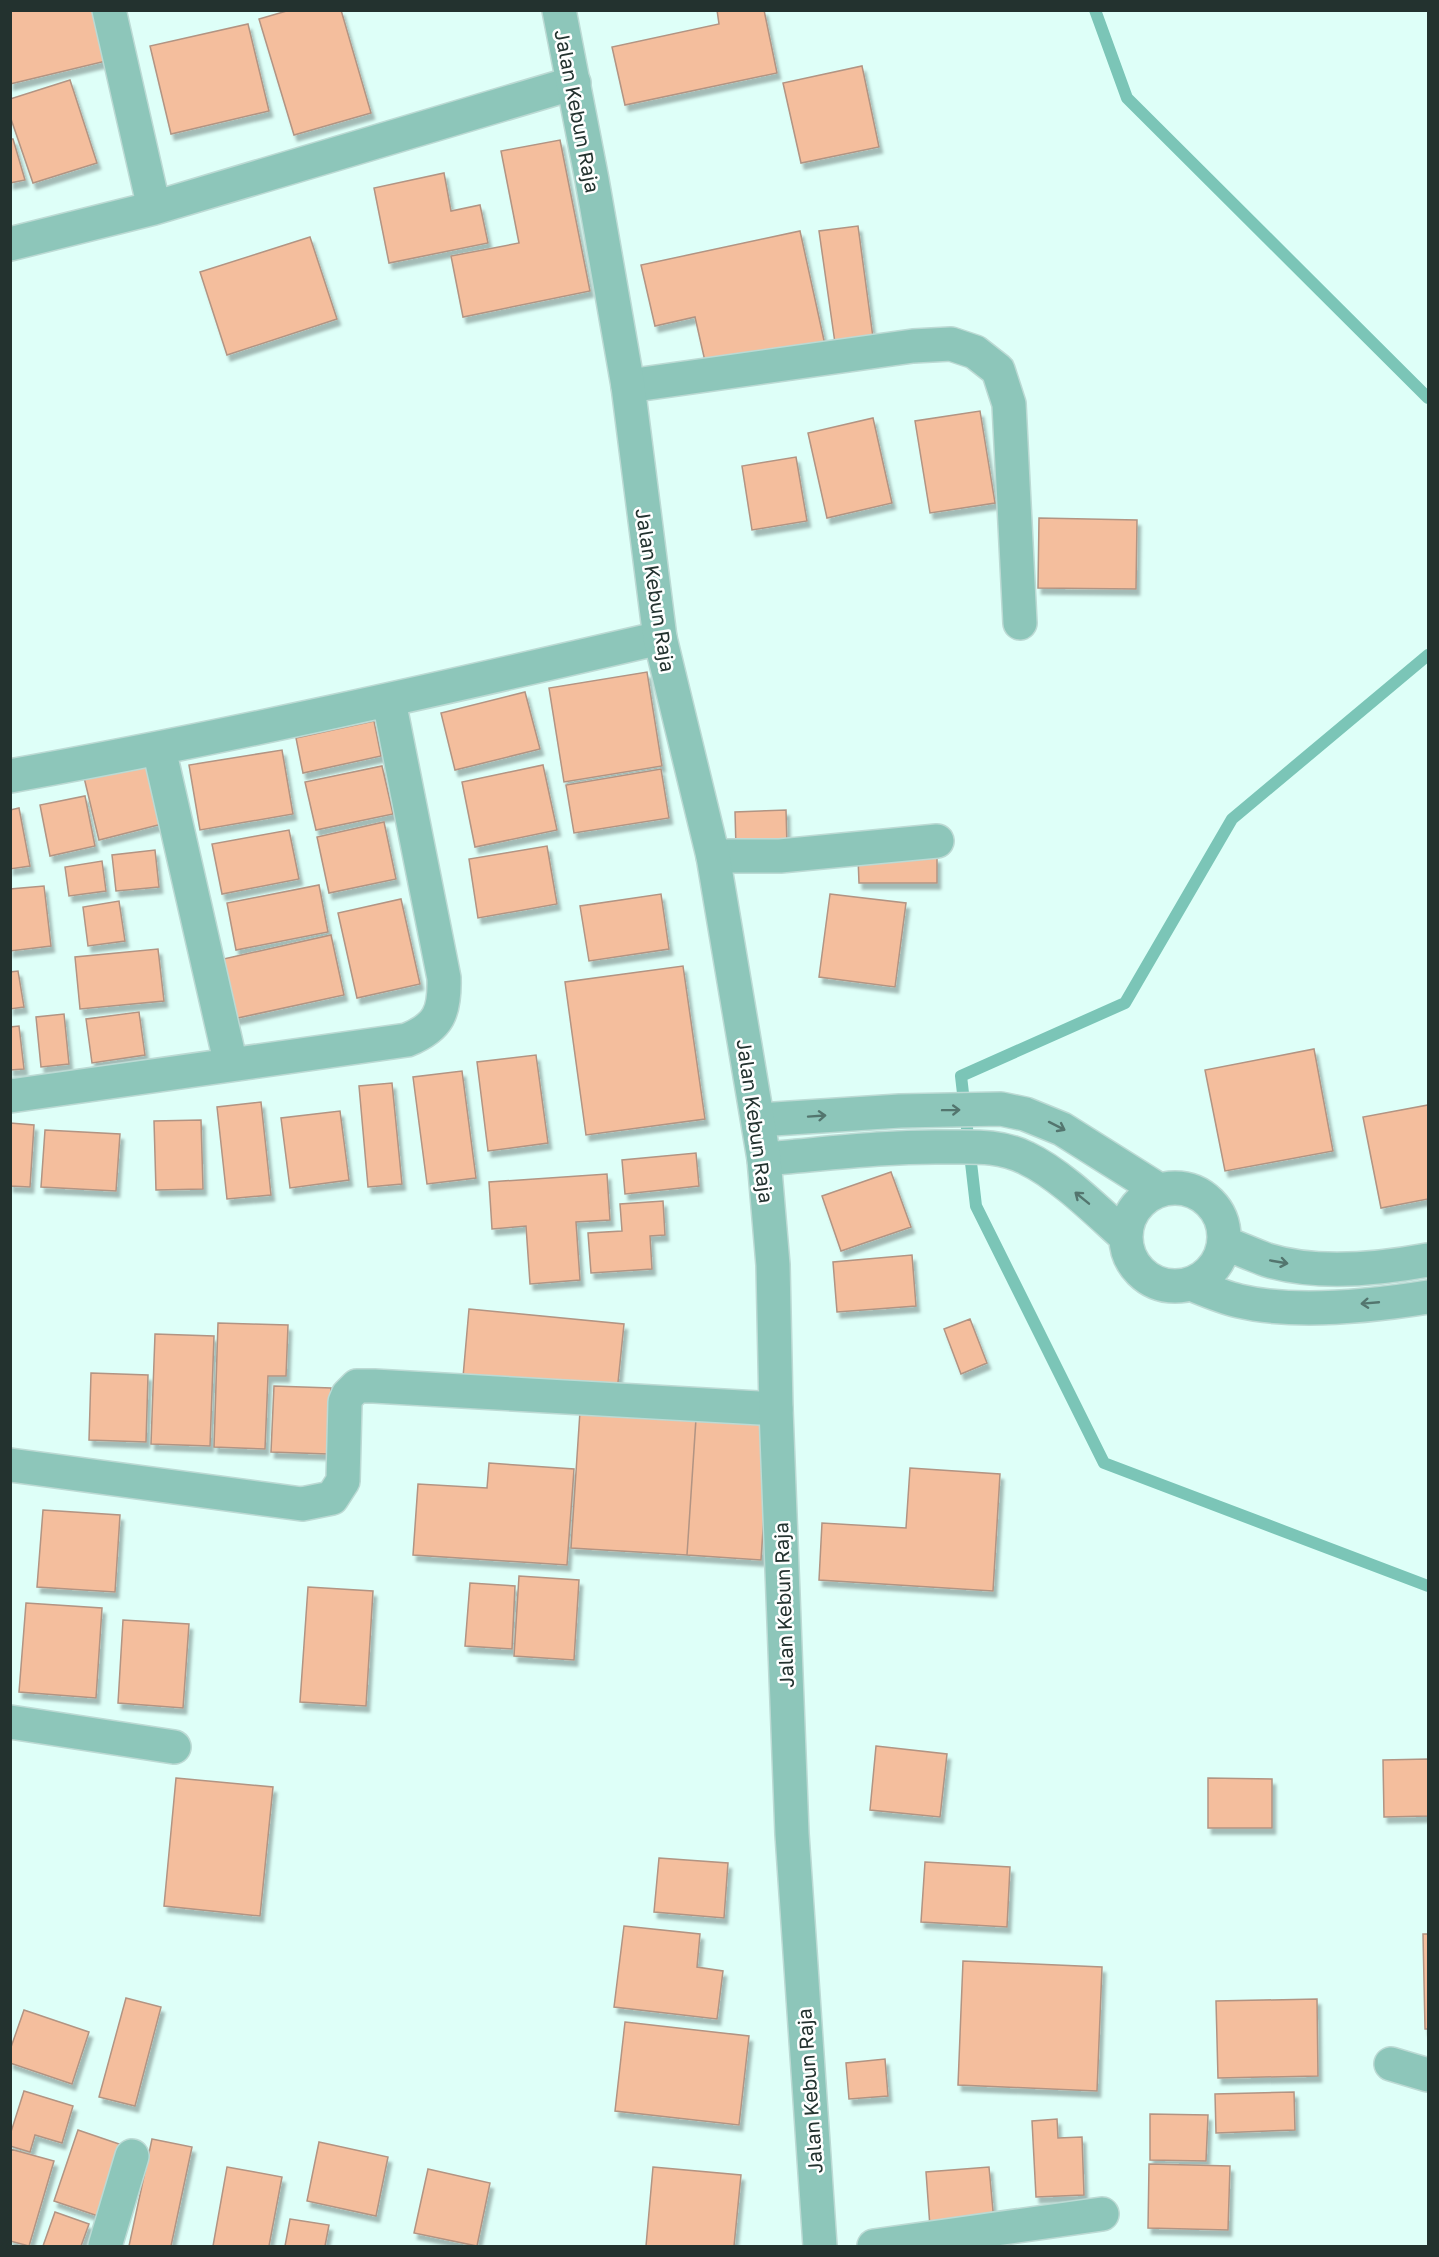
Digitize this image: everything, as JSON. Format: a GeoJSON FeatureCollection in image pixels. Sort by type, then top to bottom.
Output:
{"type":"FeatureCollection","features":[{"type":"Feature","properties":{"kind":"street"},"geometry":{"type":"LineString","coordinates":[[109,10],[154,208]]}},
{"type":"Feature","properties":{"kind":"street","name":"Jalan Kebun Raja"},"geometry":{"type":"LineString","coordinates":[[559,10],[628,386],[660,638],[713,856],[764,1159],[773,1265],[776,1409],[792,1834],[820,2247]]}},
{"type":"Feature","properties":{"kind":"street"},"geometry":{"type":"LineString","coordinates":[[10,244],[154,208],[574,83]]}},
{"type":"Feature","properties":{"kind":"street"},"geometry":{"type":"LineString","coordinates":[[628,386],[913,346],[951,344],[975,352],[998,370],[1009,404],[1020,623]]}},
{"type":"Feature","properties":{"kind":"street"},"geometry":{"type":"LineString","coordinates":[[10,776],[159,749],[389,700],[660,638]]}},
{"type":"Feature","properties":{"kind":"street"},"geometry":{"type":"LineString","coordinates":[[10,1096],[407,1040],[425,1033],[435,1022],[441,1008],[444,978],[389,700]]}},
{"type":"Feature","properties":{"kind":"street"},"geometry":{"type":"LineString","coordinates":[[159,749],[231,1065]]}},
{"type":"Feature","properties":{"kind":"street"},"geometry":{"type":"LineString","coordinates":[[713,856],[780,856],[937,841]]}},
{"type":"Feature","properties":{"kind":"street"},"geometry":{"type":"LineString","coordinates":[[759,1120],[900,1111],[1001,1109],[1025,1114],[1062,1129],[1159,1190]]}},
{"type":"Feature","properties":{"kind":"street"},"geometry":{"type":"LineString","coordinates":[[764,1159],[900,1146],[993,1147],[1011,1152],[1042,1167],[1086,1201],[1125,1237]]}},
{"type":"Feature","properties":{"kind":"street"},"geometry":{"type":"LineString","coordinates":[[1176,1188],[1193,1191],[1208,1200],[1218,1214],[1224,1243],[1217,1263],[1205,1275],[1191,1284],[1175,1286],[1146,1277],[1135,1266],[1128,1252],[1125,1237],[1128,1222],[1135,1208],[1146,1197],[1159,1190],[1176,1188]]}},
{"type":"Feature","properties":{"kind":"street"},"geometry":{"type":"LineString","coordinates":[[1224,1243],[1269,1260],[1312,1268],[1358,1269],[1428,1260]]}},
{"type":"Feature","properties":{"kind":"street"},"geometry":{"type":"LineString","coordinates":[[1191,1284],[1221,1297],[1241,1302],[1296,1308],[1428,1298]]}},
{"type":"Feature","properties":{"kind":"street"},"geometry":{"type":"LineString","coordinates":[[10,1465],[302,1504],[332,1498],[339,1490],[343,1481],[345,1402],[357,1386],[776,1409]]}},
{"type":"Feature","properties":{"kind":"street"},"geometry":{"type":"LineString","coordinates":[[10,1722],[174,1747]]}},
{"type":"Feature","properties":{"kind":"street"},"geometry":{"type":"LineString","coordinates":[[1391,2064],[1428,2075]]}},
{"type":"Feature","properties":{"kind":"street"},"geometry":{"type":"LineString","coordinates":[[105,2247],[132,2156]]}},
{"type":"Feature","properties":{"kind":"street"},"geometry":{"type":"LineString","coordinates":[[874,2247],[1102,2214]]}},
{"type":"Feature","properties":{"kind":"building"},"geometry":{"type":"Polygon","coordinates":[[[10,10],[94,10],[106,61],[10,84],[10,10]]]}},
{"type":"Feature","properties":{"kind":"building"},"geometry":{"type":"Polygon","coordinates":[[[290,10],[341,10],[371,113],[294,135],[259,19],[290,10]]]}},
{"type":"Feature","properties":{"kind":"building"},"geometry":{"type":"Polygon","coordinates":[[[717,10],[764,10],[777,73],[625,105],[612,47],[719,24],[717,10]]]}},
{"type":"Feature","properties":{"kind":"building"},"geometry":{"type":"Polygon","coordinates":[[[248,24],[269,111],[171,134],[150,46],[248,24]]]}},
{"type":"Feature","properties":{"kind":"building"},"geometry":{"type":"Polygon","coordinates":[[[862,66],[879,147],[801,163],[783,83],[862,66]]]}},
{"type":"Feature","properties":{"kind":"building"},"geometry":{"type":"Polygon","coordinates":[[[70,80],[97,163],[33,183],[10,116],[10,99],[70,80]]]}},
{"type":"Feature","properties":{"kind":"building"},"geometry":{"type":"Polygon","coordinates":[[[10,139],[13,139],[25,180],[10,183],[10,139]]]}},
{"type":"Feature","properties":{"kind":"building"},"geometry":{"type":"Polygon","coordinates":[[[560,140],[590,291],[463,317],[451,256],[519,243],[501,151],[560,140]]]}},
{"type":"Feature","properties":{"kind":"building"},"geometry":{"type":"Polygon","coordinates":[[[444,173],[451,211],[480,205],[488,243],[389,263],[374,188],[444,173]]]}},
{"type":"Feature","properties":{"kind":"building"},"geometry":{"type":"Polygon","coordinates":[[[858,226],[874,345],[836,350],[819,231],[858,226]]]}},
{"type":"Feature","properties":{"kind":"building"},"geometry":{"type":"Polygon","coordinates":[[[800,231],[825,345],[707,370],[695,317],[655,326],[641,265],[800,231]]]}},
{"type":"Feature","properties":{"kind":"building"},"geometry":{"type":"Polygon","coordinates":[[[310,237],[337,319],[227,355],[200,272],[310,237]]]}},
{"type":"Feature","properties":{"kind":"building"},"geometry":{"type":"Polygon","coordinates":[[[980,411],[995,503],[930,513],[915,421],[980,411]]]}},
{"type":"Feature","properties":{"kind":"building"},"geometry":{"type":"Polygon","coordinates":[[[873,418],[892,503],[827,518],[808,433],[873,418]]]}},
{"type":"Feature","properties":{"kind":"building"},"geometry":{"type":"Polygon","coordinates":[[[796,457],[807,521],[752,530],[742,466],[796,457]]]}},
{"type":"Feature","properties":{"kind":"building"},"geometry":{"type":"Polygon","coordinates":[[[1039,518],[1137,520],[1136,589],[1038,588],[1039,518]]]}},
{"type":"Feature","properties":{"kind":"building"},"geometry":{"type":"Polygon","coordinates":[[[647,672],[662,766],[564,782],[549,688],[647,672]]]}},
{"type":"Feature","properties":{"kind":"building"},"geometry":{"type":"Polygon","coordinates":[[[525,692],[540,749],[455,770],[441,713],[525,692]]]}},
{"type":"Feature","properties":{"kind":"building"},"geometry":{"type":"Polygon","coordinates":[[[374,721],[381,756],[303,773],[296,738],[374,721]]]}},
{"type":"Feature","properties":{"kind":"building"},"geometry":{"type":"Polygon","coordinates":[[[282,750],[293,814],[200,830],[189,765],[282,750]]]}},
{"type":"Feature","properties":{"kind":"building"},"geometry":{"type":"Polygon","coordinates":[[[152,752],[170,822],[99,840],[82,769],[152,752]]]}},
{"type":"Feature","properties":{"kind":"building"},"geometry":{"type":"Polygon","coordinates":[[[543,765],[557,830],[475,847],[462,782],[543,765]]]}},
{"type":"Feature","properties":{"kind":"building"},"geometry":{"type":"Polygon","coordinates":[[[382,766],[393,814],[316,830],[305,782],[382,766]]]}},
{"type":"Feature","properties":{"kind":"building"},"geometry":{"type":"Polygon","coordinates":[[[661,769],[669,818],[574,833],[566,785],[661,769]]]}},
{"type":"Feature","properties":{"kind":"building"},"geometry":{"type":"Polygon","coordinates":[[[85,796],[95,846],[50,856],[40,805],[85,796]]]}},
{"type":"Feature","properties":{"kind":"building"},"geometry":{"type":"Polygon","coordinates":[[[19,808],[30,866],[10,869],[10,810],[19,808]]]}},
{"type":"Feature","properties":{"kind":"building"},"geometry":{"type":"Polygon","coordinates":[[[786,810],[787,846],[736,848],[735,812],[786,810]]]}},
{"type":"Feature","properties":{"kind":"building"},"geometry":{"type":"Polygon","coordinates":[[[384,822],[396,879],[329,893],[317,837],[384,822]]]}},
{"type":"Feature","properties":{"kind":"building"},"geometry":{"type":"Polygon","coordinates":[[[289,830],[299,879],[222,894],[212,844],[289,830]]]}},
{"type":"Feature","properties":{"kind":"building"},"geometry":{"type":"Polygon","coordinates":[[[547,846],[557,904],[478,918],[469,859],[547,846]]]}},
{"type":"Feature","properties":{"kind":"building"},"geometry":{"type":"Polygon","coordinates":[[[155,850],[159,887],[116,891],[112,855],[155,850]]]}},
{"type":"Feature","properties":{"kind":"building"},"geometry":{"type":"Polygon","coordinates":[[[858,857],[937,857],[937,883],[859,883],[858,857]]]}},
{"type":"Feature","properties":{"kind":"building"},"geometry":{"type":"Polygon","coordinates":[[[102,861],[106,891],[69,896],[65,867],[102,861]]]}},
{"type":"Feature","properties":{"kind":"building"},"geometry":{"type":"Polygon","coordinates":[[[319,885],[328,932],[236,950],[227,903],[319,885]]]}},
{"type":"Feature","properties":{"kind":"building"},"geometry":{"type":"Polygon","coordinates":[[[44,886],[51,946],[10,951],[10,889],[44,886]]]}},
{"type":"Feature","properties":{"kind":"building"},"geometry":{"type":"Polygon","coordinates":[[[661,894],[669,949],[589,961],[580,906],[661,894]]]}},
{"type":"Feature","properties":{"kind":"building"},"geometry":{"type":"Polygon","coordinates":[[[830,894],[906,903],[895,987],[819,977],[830,894]]]}},
{"type":"Feature","properties":{"kind":"building"},"geometry":{"type":"Polygon","coordinates":[[[401,899],[420,984],[357,998],[338,913],[401,899]]]}},
{"type":"Feature","properties":{"kind":"building"},"geometry":{"type":"Polygon","coordinates":[[[119,901],[125,941],[88,946],[83,907],[119,901]]]}},
{"type":"Feature","properties":{"kind":"building"},"geometry":{"type":"Polygon","coordinates":[[[331,935],[344,995],[233,1019],[219,960],[331,935]]]}},
{"type":"Feature","properties":{"kind":"building"},"geometry":{"type":"Polygon","coordinates":[[[158,949],[164,1001],[80,1009],[75,957],[158,949]]]}},
{"type":"Feature","properties":{"kind":"building"},"geometry":{"type":"Polygon","coordinates":[[[683,966],[705,1119],[586,1135],[565,982],[683,966]]]}},
{"type":"Feature","properties":{"kind":"building"},"geometry":{"type":"Polygon","coordinates":[[[18,971],[24,1007],[10,1009],[10,972],[18,971]]]}},
{"type":"Feature","properties":{"kind":"building"},"geometry":{"type":"Polygon","coordinates":[[[139,1012],[145,1055],[92,1063],[86,1019],[139,1012]]]}},
{"type":"Feature","properties":{"kind":"building"},"geometry":{"type":"Polygon","coordinates":[[[64,1014],[69,1064],[41,1067],[36,1017],[64,1014]]]}},
{"type":"Feature","properties":{"kind":"building"},"geometry":{"type":"Polygon","coordinates":[[[19,1026],[24,1069],[10,1070],[10,1027],[19,1026]]]}},
{"type":"Feature","properties":{"kind":"building"},"geometry":{"type":"Polygon","coordinates":[[[1314,1049],[1333,1151],[1225,1171],[1205,1070],[1314,1049]]]}},
{"type":"Feature","properties":{"kind":"building"},"geometry":{"type":"Polygon","coordinates":[[[536,1055],[548,1143],[488,1151],[477,1062],[536,1055]]]}},
{"type":"Feature","properties":{"kind":"building"},"geometry":{"type":"Polygon","coordinates":[[[462,1071],[476,1178],[427,1184],[413,1077],[462,1071]]]}},
{"type":"Feature","properties":{"kind":"building"},"geometry":{"type":"Polygon","coordinates":[[[392,1083],[402,1184],[368,1187],[359,1086],[392,1083]]]}},
{"type":"Feature","properties":{"kind":"building"},"geometry":{"type":"Polygon","coordinates":[[[261,1102],[271,1195],[227,1199],[217,1107],[261,1102]]]}},
{"type":"Feature","properties":{"kind":"building"},"geometry":{"type":"Polygon","coordinates":[[[1428,1105],[1428,1199],[1381,1208],[1363,1117],[1428,1105]]]}},
{"type":"Feature","properties":{"kind":"building"},"geometry":{"type":"Polygon","coordinates":[[[340,1111],[349,1180],[290,1188],[281,1118],[340,1111]]]}},
{"type":"Feature","properties":{"kind":"building"},"geometry":{"type":"Polygon","coordinates":[[[201,1120],[203,1189],[156,1190],[154,1121],[201,1120]]]}},
{"type":"Feature","properties":{"kind":"building"},"geometry":{"type":"Polygon","coordinates":[[[10,1123],[34,1125],[30,1187],[10,1186],[10,1123]]]}},
{"type":"Feature","properties":{"kind":"building"},"geometry":{"type":"Polygon","coordinates":[[[45,1130],[120,1134],[116,1191],[41,1187],[45,1130]]]}},
{"type":"Feature","properties":{"kind":"building"},"geometry":{"type":"Polygon","coordinates":[[[696,1153],[699,1186],[625,1194],[622,1160],[696,1153]]]}},
{"type":"Feature","properties":{"kind":"building"},"geometry":{"type":"Polygon","coordinates":[[[891,1172],[911,1227],[841,1251],[822,1196],[891,1172]]]}},
{"type":"Feature","properties":{"kind":"building"},"geometry":{"type":"Polygon","coordinates":[[[607,1174],[610,1220],[576,1222],[580,1280],[530,1284],[526,1226],[492,1229],[489,1182],[607,1174]]]}},
{"type":"Feature","properties":{"kind":"building"},"geometry":{"type":"Polygon","coordinates":[[[663,1201],[665,1235],[650,1236],[652,1269],[591,1273],[588,1233],[622,1231],[620,1204],[663,1201]]]}},
{"type":"Feature","properties":{"kind":"building"},"geometry":{"type":"Polygon","coordinates":[[[912,1255],[916,1306],[837,1312],[833,1262],[912,1255]]]}},
{"type":"Feature","properties":{"kind":"building"},"geometry":{"type":"Polygon","coordinates":[[[469,1309],[624,1324],[617,1392],[463,1377],[469,1309]]]}},
{"type":"Feature","properties":{"kind":"building"},"geometry":{"type":"Polygon","coordinates":[[[970,1319],[987,1363],[961,1374],[944,1329],[970,1319]]]}},
{"type":"Feature","properties":{"kind":"building"},"geometry":{"type":"Polygon","coordinates":[[[218,1323],[288,1325],[286,1376],[268,1376],[265,1449],[214,1447],[218,1323]]]}},
{"type":"Feature","properties":{"kind":"building"},"geometry":{"type":"Polygon","coordinates":[[[155,1334],[214,1336],[210,1446],[151,1444],[155,1334]]]}},
{"type":"Feature","properties":{"kind":"building"},"geometry":{"type":"Polygon","coordinates":[[[91,1373],[148,1375],[146,1442],[89,1440],[91,1373]]]}},
{"type":"Feature","properties":{"kind":"building"},"geometry":{"type":"Polygon","coordinates":[[[274,1386],[331,1388],[328,1454],[271,1452],[274,1386]]]}},
{"type":"Feature","properties":{"kind":"building"},"geometry":{"type":"Polygon","coordinates":[[[581,1396],[697,1403],[687,1555],[571,1548],[581,1396]]]}},
{"type":"Feature","properties":{"kind":"building"},"geometry":{"type":"Polygon","coordinates":[[[696,1419],[770,1423],[761,1560],[687,1555],[696,1419]]]}},
{"type":"Feature","properties":{"kind":"building"},"geometry":{"type":"Polygon","coordinates":[[[489,1463],[574,1469],[567,1565],[413,1555],[418,1484],[487,1488],[489,1463]]]}},
{"type":"Feature","properties":{"kind":"building"},"geometry":{"type":"Polygon","coordinates":[[[910,1468],[1000,1474],[993,1591],[819,1580],[822,1523],[906,1528],[910,1468]]]}},
{"type":"Feature","properties":{"kind":"building"},"geometry":{"type":"Polygon","coordinates":[[[43,1510],[120,1515],[115,1592],[37,1587],[43,1510]]]}},
{"type":"Feature","properties":{"kind":"building"},"geometry":{"type":"Polygon","coordinates":[[[519,1576],[579,1580],[574,1660],[514,1656],[519,1576]]]}},
{"type":"Feature","properties":{"kind":"building"},"geometry":{"type":"Polygon","coordinates":[[[470,1583],[515,1586],[512,1649],[465,1646],[470,1583]]]}},
{"type":"Feature","properties":{"kind":"building"},"geometry":{"type":"Polygon","coordinates":[[[308,1587],[373,1591],[366,1706],[300,1702],[308,1587]]]}},
{"type":"Feature","properties":{"kind":"building"},"geometry":{"type":"Polygon","coordinates":[[[26,1603],[102,1608],[96,1698],[19,1692],[26,1603]]]}},
{"type":"Feature","properties":{"kind":"building"},"geometry":{"type":"Polygon","coordinates":[[[123,1620],[189,1624],[183,1708],[118,1703],[123,1620]]]}},
{"type":"Feature","properties":{"kind":"building"},"geometry":{"type":"Polygon","coordinates":[[[876,1746],[947,1754],[940,1817],[870,1810],[876,1746]]]}},
{"type":"Feature","properties":{"kind":"building"},"geometry":{"type":"Polygon","coordinates":[[[1428,1759],[1428,1816],[1384,1817],[1383,1760],[1428,1759]]]}},
{"type":"Feature","properties":{"kind":"building"},"geometry":{"type":"Polygon","coordinates":[[[176,1778],[273,1787],[260,1916],[164,1906],[176,1778]]]}},
{"type":"Feature","properties":{"kind":"building"},"geometry":{"type":"Polygon","coordinates":[[[1208,1778],[1272,1779],[1272,1828],[1208,1828],[1208,1778]]]}},
{"type":"Feature","properties":{"kind":"building"},"geometry":{"type":"Polygon","coordinates":[[[659,1858],[728,1863],[724,1918],[654,1912],[659,1858]]]}},
{"type":"Feature","properties":{"kind":"building"},"geometry":{"type":"Polygon","coordinates":[[[925,1862],[1010,1867],[1007,1927],[921,1922],[925,1862]]]}},
{"type":"Feature","properties":{"kind":"building"},"geometry":{"type":"Polygon","coordinates":[[[624,1926],[700,1934],[697,1967],[723,1971],[717,2019],[614,2007],[624,1926]]]}},
{"type":"Feature","properties":{"kind":"building"},"geometry":{"type":"Polygon","coordinates":[[[1423,1934],[1428,1934],[1428,2029],[1425,2029],[1423,1934]]]}},
{"type":"Feature","properties":{"kind":"building"},"geometry":{"type":"Polygon","coordinates":[[[963,1961],[1102,1967],[1097,2091],[958,2085],[963,1961]]]}},
{"type":"Feature","properties":{"kind":"building"},"geometry":{"type":"Polygon","coordinates":[[[126,1998],[161,2007],[135,2106],[99,2097],[126,1998]]]}},
{"type":"Feature","properties":{"kind":"building"},"geometry":{"type":"Polygon","coordinates":[[[1317,1999],[1318,2076],[1218,2078],[1216,2001],[1317,1999]]]}},
{"type":"Feature","properties":{"kind":"building"},"geometry":{"type":"Polygon","coordinates":[[[24,2010],[89,2032],[72,2084],[10,2063],[10,2050],[24,2010]]]}},
{"type":"Feature","properties":{"kind":"building"},"geometry":{"type":"Polygon","coordinates":[[[625,2022],[749,2036],[739,2125],[615,2111],[625,2022]]]}},
{"type":"Feature","properties":{"kind":"building"},"geometry":{"type":"Polygon","coordinates":[[[885,2059],[888,2096],[849,2099],[846,2063],[885,2059]]]}},
{"type":"Feature","properties":{"kind":"building"},"geometry":{"type":"Polygon","coordinates":[[[24,2091],[73,2106],[62,2143],[35,2135],[30,2152],[10,2146],[10,2135],[24,2091]]]}},
{"type":"Feature","properties":{"kind":"building"},"geometry":{"type":"Polygon","coordinates":[[[1294,2092],[1295,2130],[1216,2133],[1215,2094],[1294,2092]]]}},
{"type":"Feature","properties":{"kind":"building"},"geometry":{"type":"Polygon","coordinates":[[[1150,2114],[1208,2115],[1206,2161],[1150,2160],[1150,2114]]]}},
{"type":"Feature","properties":{"kind":"building"},"geometry":{"type":"Polygon","coordinates":[[[1057,2119],[1058,2138],[1082,2137],[1084,2195],[1036,2197],[1032,2121],[1057,2119]]]}},
{"type":"Feature","properties":{"kind":"building"},"geometry":{"type":"Polygon","coordinates":[[[78,2130],[122,2145],[98,2216],[54,2201],[78,2130]]]}},
{"type":"Feature","properties":{"kind":"building"},"geometry":{"type":"Polygon","coordinates":[[[152,2139],[192,2147],[171,2246],[129,2246],[152,2139]]]}},
{"type":"Feature","properties":{"kind":"building"},"geometry":{"type":"Polygon","coordinates":[[[319,2142],[388,2157],[376,2216],[307,2201],[319,2142]]]}},
{"type":"Feature","properties":{"kind":"building"},"geometry":{"type":"Polygon","coordinates":[[[10,2149],[54,2161],[29,2246],[10,2241],[10,2149]]]}},
{"type":"Feature","properties":{"kind":"building"},"geometry":{"type":"Polygon","coordinates":[[[1149,2164],[1230,2166],[1228,2230],[1148,2228],[1149,2164]]]}},
{"type":"Feature","properties":{"kind":"building"},"geometry":{"type":"Polygon","coordinates":[[[227,2167],[282,2177],[269,2246],[213,2246],[227,2167]]]}},
{"type":"Feature","properties":{"kind":"building"},"geometry":{"type":"Polygon","coordinates":[[[653,2167],[741,2175],[734,2246],[646,2246],[653,2167]]]}},
{"type":"Feature","properties":{"kind":"building"},"geometry":{"type":"Polygon","coordinates":[[[989,2167],[994,2222],[930,2227],[926,2172],[989,2167]]]}},
{"type":"Feature","properties":{"kind":"building"},"geometry":{"type":"Polygon","coordinates":[[[428,2169],[490,2183],[477,2246],[414,2233],[428,2169]]]}},
{"type":"Feature","properties":{"kind":"building"},"geometry":{"type":"Polygon","coordinates":[[[55,2212],[89,2224],[81,2246],[43,2246],[55,2212]]]}},
{"type":"Feature","properties":{"kind":"building"},"geometry":{"type":"Polygon","coordinates":[[[290,2219],[329,2225],[325,2246],[285,2246],[290,2219]]]}},
{"type":"Feature","properties":{"kind":"waterway"},"geometry":{"type":"LineString","coordinates":[[1095,10],[1127,98],[1428,398]]}},
{"type":"Feature","properties":{"kind":"waterway"},"geometry":{"type":"LineString","coordinates":[[1428,655],[1232,819],[1125,1003],[961,1076],[976,1206],[1104,1463],[1428,1586]]}}]}
